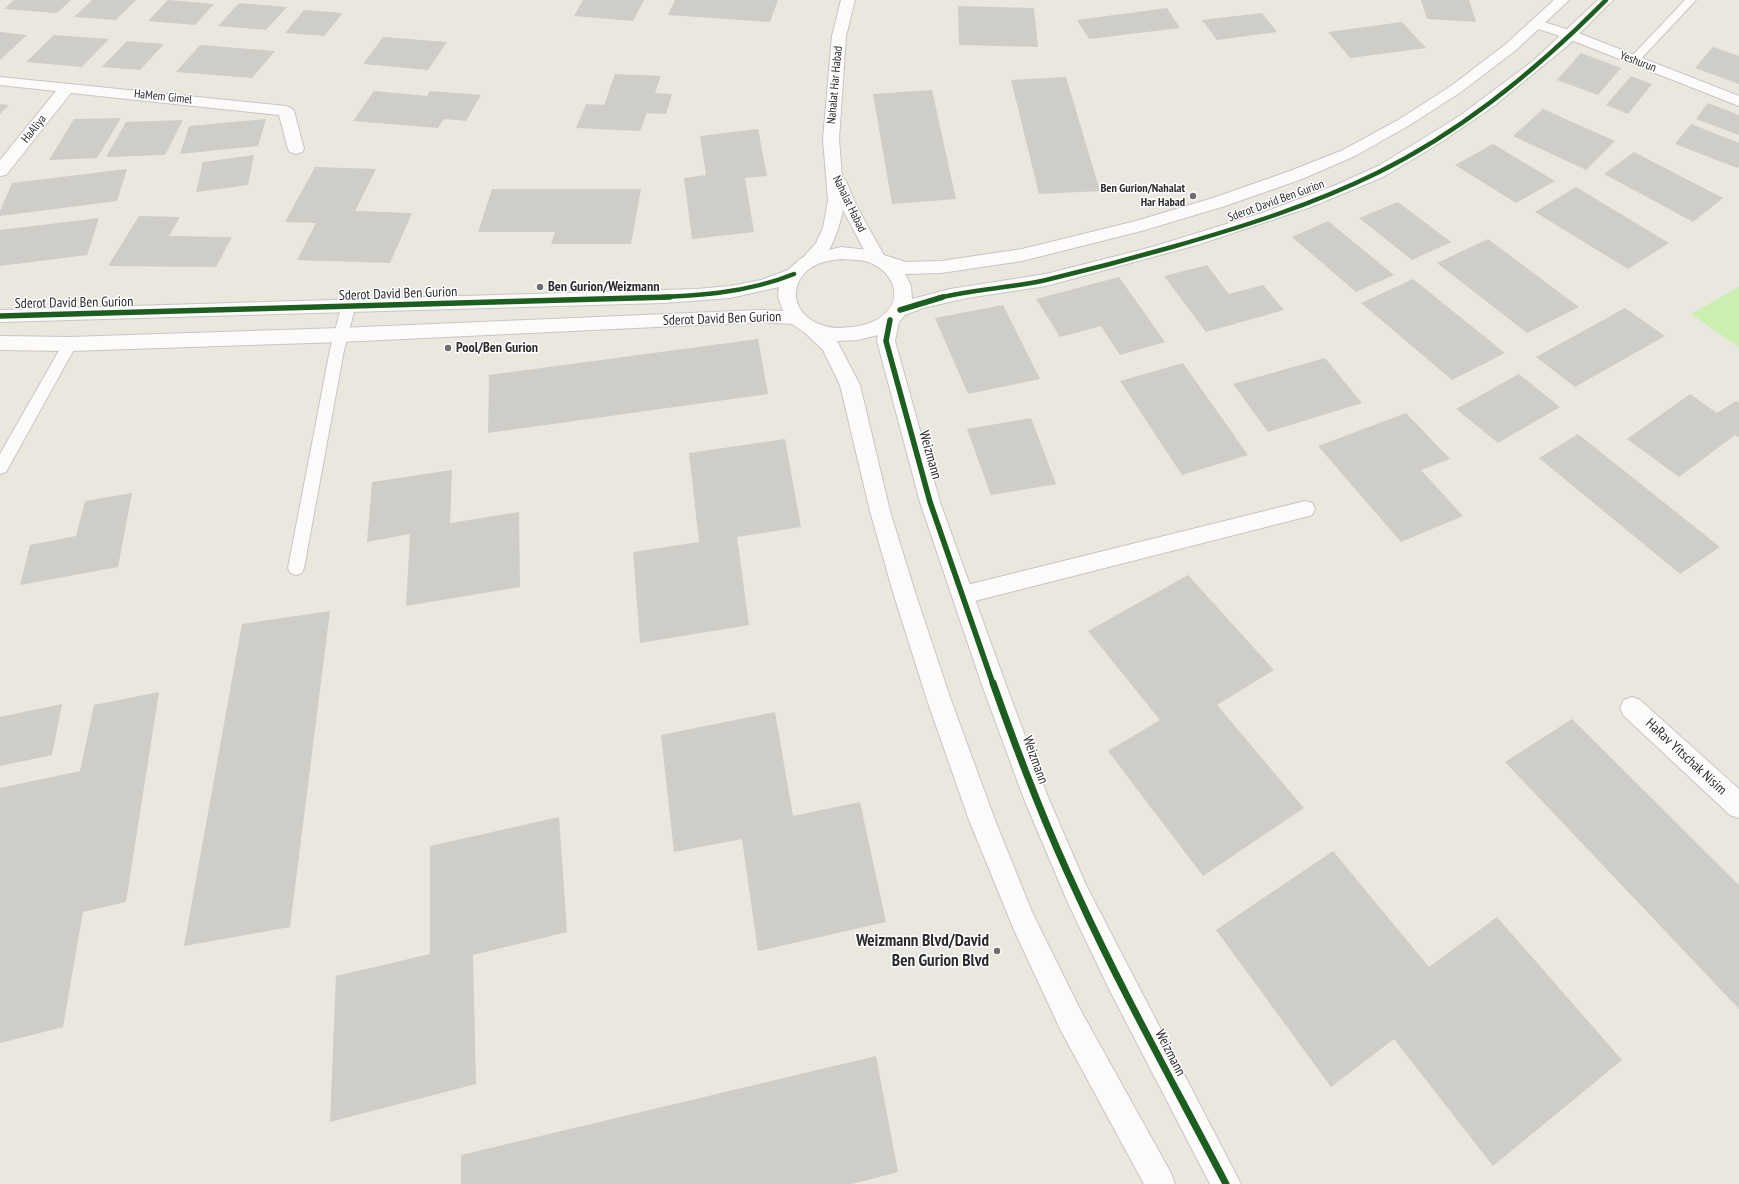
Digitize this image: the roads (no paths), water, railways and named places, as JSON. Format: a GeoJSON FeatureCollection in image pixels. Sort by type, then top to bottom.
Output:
{"type":"FeatureCollection","features":[{"type":"Feature","properties":{"kind":"street","name":"Nahalat Har Habad"},"geometry":{"type":"LineString","coordinates":[[834,171],[831,139],[838,52],[848,0]]}},
{"type":"Feature","properties":{"kind":"street","name":"Sderot David Ben Gurion"},"geometry":{"type":"LineString","coordinates":[[881,261],[906,268],[941,268],[1022,255],[1138,226],[1218,202],[1296,175],[1349,153],[1403,123],[1456,89],[1511,47],[1562,0]]}},
{"type":"Feature","properties":{"kind":"street","name":"Sderot David Ben Gurion"},"geometry":{"type":"LineString","coordinates":[[895,315],[916,303],[955,293],[1036,282],[1159,251],[1242,225],[1322,197],[1378,173],[1434,141],[1487,105],[1543,61],[1606,0]]}},
{"type":"Feature","properties":{"kind":"street","name":"Yeshurun"},"geometry":{"type":"LineString","coordinates":[[1537,24],[1571,35],[1739,101]]}},
{"type":"Feature","properties":{"kind":"street","name":"HaMem Gimel"},"geometry":{"type":"LineString","coordinates":[[0,80],[286,111],[296,149]]}},
{"type":"Feature","properties":{"kind":"street","name":"HaAliya"},"geometry":{"type":"LineString","coordinates":[[0,171],[68,87]]}},
{"type":"Feature","properties":{"kind":"street","name":"Nahalat Habad"},"geometry":{"type":"LineString","coordinates":[[834,171],[848,206],[881,261]]}},
{"type":"Feature","properties":{"kind":"street","name":"Nahalat Habad"},"geometry":{"type":"LineString","coordinates":[[800,269],[823,246],[832,228],[836,200],[834,171]]}},
{"type":"Feature","properties":{"kind":"street"},"geometry":{"type":"LineString","coordinates":[[804,323],[827,334],[839,335],[862,333],[877,328],[895,315],[904,299],[903,284],[894,270],[881,261],[859,254],[841,253],[822,256],[800,269],[787,284],[786,296],[789,307],[804,323],[830,346],[850,385],[880,511],[903,589],[939,700],[985,827],[1024,921],[1071,1021],[1160,1184]]}},
{"type":"Feature","properties":{"kind":"street","name":"Sderot David Ben Gurion"},"geometry":{"type":"LineString","coordinates":[[0,316],[348,308],[703,295],[751,288],[781,280],[800,269]]}},
{"type":"Feature","properties":{"kind":"street","name":"Weizmann"},"geometry":{"type":"LineString","coordinates":[[895,315],[886,341],[930,502],[1036,799],[1077,894],[1218,1181]]}},
{"type":"Feature","properties":{"kind":"street","name":"Sderot David Ben Gurion"},"geometry":{"type":"LineString","coordinates":[[0,343],[70,344],[340,335],[753,316],[804,323]]}},
{"type":"Feature","properties":{"kind":"street"},"geometry":{"type":"LineString","coordinates":[[963,595],[1305,509]]}},
{"type":"Feature","properties":{"kind":"street","name":"HaRav Yitschak Nisim"},"geometry":{"type":"LineString","coordinates":[[1632,708],[1739,806]]}},
{"type":"Feature","properties":{"kind":"lane"},"geometry":{"type":"LineString","coordinates":[[1634,60],[1691,0]]}},
{"type":"Feature","properties":{"kind":"lane"},"geometry":{"type":"LineString","coordinates":[[296,568],[340,335],[348,308]]}},
{"type":"Feature","properties":{"kind":"lane"},"geometry":{"type":"LineString","coordinates":[[0,468],[70,344]]}},
{"type":"Feature","properties":{"kind":"place","name":"Ben Gurion/Nahalat Har Habad"},"geometry":{"type":"Point","coordinates":[1193,196]}},
{"type":"Feature","properties":{"kind":"place","name":"Ben Gurion/Weizmann"},"geometry":{"type":"Point","coordinates":[540,287]}},
{"type":"Feature","properties":{"kind":"place","name":"Pool/Ben Gurion"},"geometry":{"type":"Point","coordinates":[448,348]}},
{"type":"Feature","properties":{"kind":"place","name":"Weizmann Blvd/David Ben Gurion Blvd"},"geometry":{"type":"Point","coordinates":[997,951]}}]}
